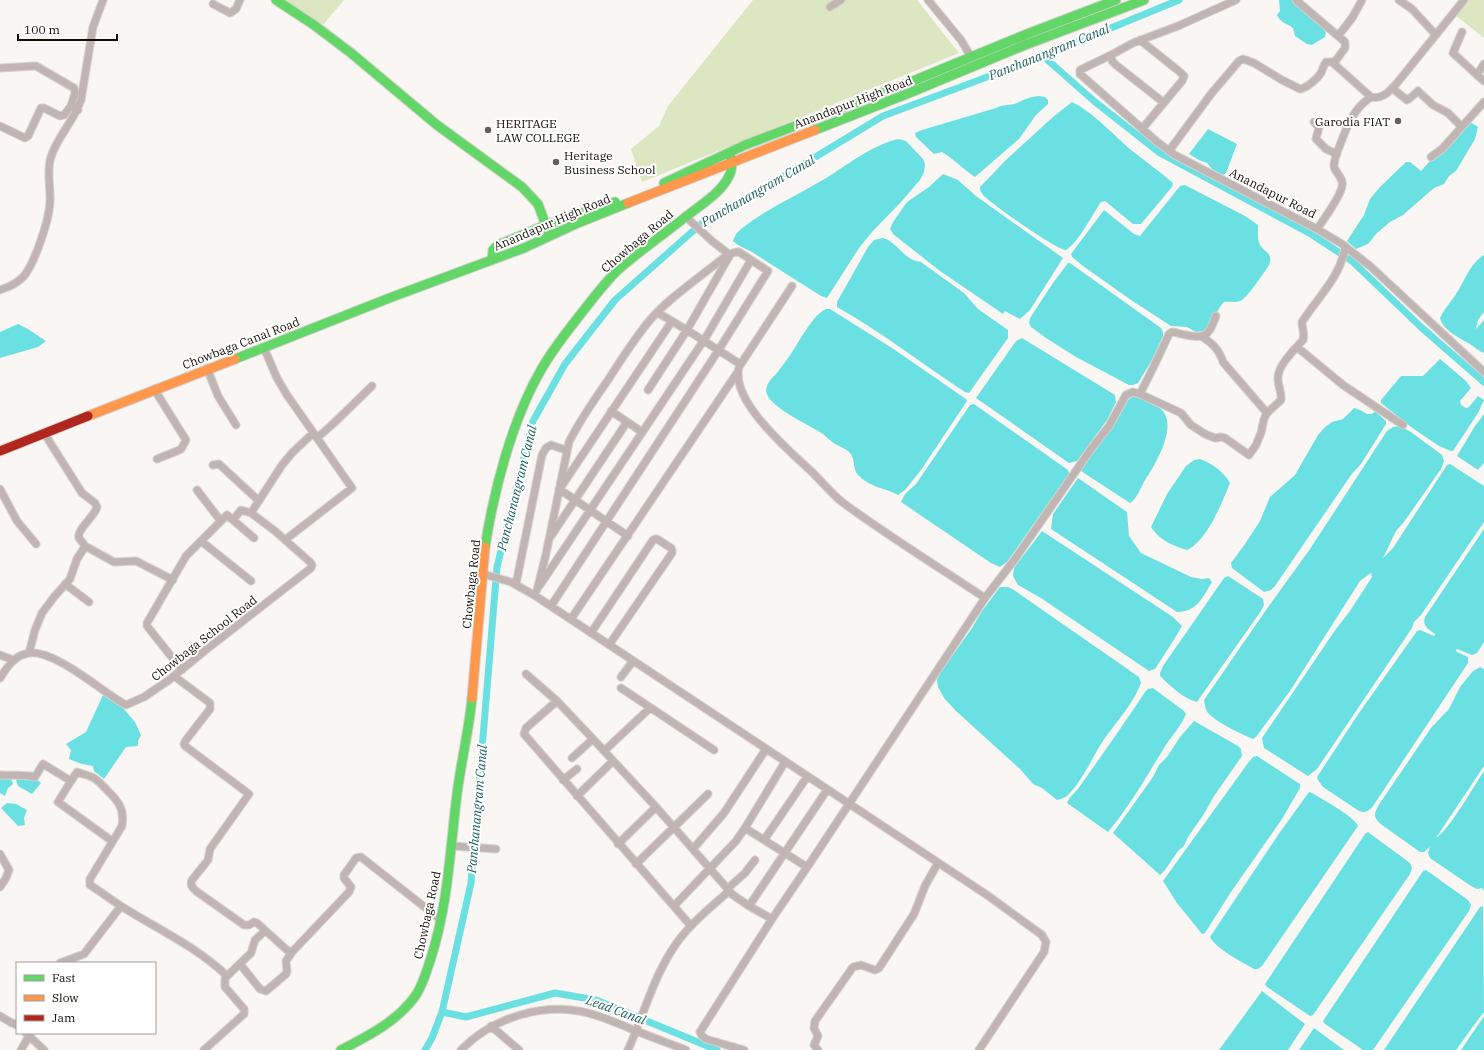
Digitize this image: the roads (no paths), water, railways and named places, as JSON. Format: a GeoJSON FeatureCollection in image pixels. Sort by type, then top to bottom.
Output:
{"type":"FeatureCollection","features":[{"type":"Feature","properties":{"kind":"main road"},"geometry":{"type":"LineString","coordinates":[[276,0],[314,25],[351,53],[437,125],[522,187],[538,204],[550,236]]}},
{"type":"Feature","properties":{"kind":"main road","name":"Anandapur High Road"},"geometry":{"type":"LineString","coordinates":[[1116,0],[1098,3],[908,83],[745,145],[643,192],[546,225],[498,244],[493,250],[492,260],[524,248],[578,223],[733,163],[1025,45],[1144,0]]}},
{"type":"Feature","properties":{"kind":"main road"},"geometry":{"type":"LineString","coordinates":[[730,153],[733,163]]}},
{"type":"Feature","properties":{"kind":"main road","name":"Chowbaga Road"},"geometry":{"type":"LineString","coordinates":[[341,1050],[363,1039],[386,1024],[404,1008],[415,996],[422,984],[428,967],[441,920],[447,888],[457,792],[470,717],[487,575],[484,556],[490,517],[503,467],[522,408],[541,370],[556,346],[601,288],[623,266],[721,187],[729,177],[733,163]]}},
{"type":"Feature","properties":{"kind":"main road","name":"Chowbaga Canal Road"},"geometry":{"type":"LineString","coordinates":[[0,451],[207,368],[264,348],[371,305],[492,260]]}},
{"type":"Feature","properties":{"kind":"street"},"geometry":{"type":"LineString","coordinates":[[0,290],[18,281],[27,272],[40,242],[50,207],[49,170],[51,156],[78,110],[93,27],[103,0]]}},
{"type":"Feature","properties":{"kind":"street"},"geometry":{"type":"LineString","coordinates":[[213,4],[230,13],[236,9],[240,0]]}},
{"type":"Feature","properties":{"kind":"street"},"geometry":{"type":"LineString","coordinates":[[830,7],[841,0]]}},
{"type":"Feature","properties":{"kind":"street"},"geometry":{"type":"LineString","coordinates":[[928,0],[961,40],[971,57]]}},
{"type":"Feature","properties":{"kind":"street","name":"Anandapur Road"},"geometry":{"type":"LineString","coordinates":[[1236,0],[1178,26],[1140,40],[1111,56],[1080,70],[1080,74],[1169,151],[1317,229],[1332,207],[1343,185],[1342,180],[1335,170],[1334,164],[1349,121],[1364,101],[1371,96],[1374,98],[1382,96],[1392,88],[1464,0]]}},
{"type":"Feature","properties":{"kind":"street"},"geometry":{"type":"LineString","coordinates":[[1296,0],[1345,42],[1345,48],[1334,63]]}},
{"type":"Feature","properties":{"kind":"street"},"geometry":{"type":"LineString","coordinates":[[1338,36],[1352,18],[1362,0]]}},
{"type":"Feature","properties":{"kind":"street"},"geometry":{"type":"LineString","coordinates":[[1399,0],[1412,9],[1436,35]]}},
{"type":"Feature","properties":{"kind":"street"},"geometry":{"type":"LineString","coordinates":[[1462,32],[1453,53],[1484,81]]}},
{"type":"Feature","properties":{"kind":"street"},"geometry":{"type":"LineString","coordinates":[[1140,40],[1184,76],[1182,82],[1163,102],[1142,129]]}},
{"type":"Feature","properties":{"kind":"street"},"geometry":{"type":"LineString","coordinates":[[1111,56],[1112,61],[1116,65],[1163,102]]}},
{"type":"Feature","properties":{"kind":"street"},"geometry":{"type":"LineString","coordinates":[[1169,151],[1211,94],[1243,59],[1254,63],[1300,89],[1306,87],[1319,76],[1326,62],[1334,63],[1371,96]]}},
{"type":"Feature","properties":{"kind":"street"},"geometry":{"type":"LineString","coordinates":[[1477,75],[1484,64]]}},
{"type":"Feature","properties":{"kind":"street"},"geometry":{"type":"LineString","coordinates":[[0,68],[32,65],[40,67],[74,88],[75,93],[71,106],[64,115],[60,116],[41,108],[28,136],[25,138],[0,126]]}},
{"type":"Feature","properties":{"kind":"street"},"geometry":{"type":"LineString","coordinates":[[1392,88],[1407,100],[1418,91],[1433,105],[1448,113],[1462,126]]}},
{"type":"Feature","properties":{"kind":"street"},"geometry":{"type":"LineString","coordinates":[[1431,157],[1442,149],[1484,102]]}},
{"type":"Feature","properties":{"kind":"street"},"geometry":{"type":"LineString","coordinates":[[71,106],[78,110]]}},
{"type":"Feature","properties":{"kind":"street"},"geometry":{"type":"LineString","coordinates":[[1314,122],[1319,127],[1316,139],[1326,149],[1337,154]]}},
{"type":"Feature","properties":{"kind":"street"},"geometry":{"type":"LineString","coordinates":[[685,216],[730,255]]}},
{"type":"Feature","properties":{"kind":"street"},"geometry":{"type":"LineString","coordinates":[[1317,229],[1342,244],[1345,250],[1370,266],[1484,372]]}},
{"type":"Feature","properties":{"kind":"street"},"geometry":{"type":"LineString","coordinates":[[744,1050],[706,1039],[700,1032],[772,919],[985,598],[1015,559],[1091,449],[1109,426],[1122,400],[1130,393],[1140,394],[1181,413],[1191,425],[1205,434],[1215,438],[1225,438],[1249,455],[1256,445],[1267,413],[1281,400],[1278,372],[1303,340],[1304,335],[1302,322],[1343,262],[1345,250]]}},
{"type":"Feature","properties":{"kind":"street"},"geometry":{"type":"LineString","coordinates":[[535,592],[569,442],[577,426],[628,350],[650,320],[690,284],[722,259],[739,252],[768,271],[718,351],[551,606]]}},
{"type":"Feature","properties":{"kind":"street"},"geometry":{"type":"LineString","coordinates":[[648,390],[687,330],[730,255]]}},
{"type":"Feature","properties":{"kind":"street"},"geometry":{"type":"LineString","coordinates":[[535,592],[591,511],[703,340],[751,260]]}},
{"type":"Feature","properties":{"kind":"street"},"geometry":{"type":"LineString","coordinates":[[571,620],[737,373],[740,364],[792,286]]}},
{"type":"Feature","properties":{"kind":"street"},"geometry":{"type":"LineString","coordinates":[[658,313],[740,364]]}},
{"type":"Feature","properties":{"kind":"street"},"geometry":{"type":"LineString","coordinates":[[1140,394],[1169,334],[1172,332],[1201,336],[1207,334],[1210,331],[1216,316]]}},
{"type":"Feature","properties":{"kind":"street"},"geometry":{"type":"LineString","coordinates":[[558,491],[672,321]]}},
{"type":"Feature","properties":{"kind":"street"},"geometry":{"type":"LineString","coordinates":[[1201,336],[1216,347],[1220,352],[1223,362],[1267,413]]}},
{"type":"Feature","properties":{"kind":"street"},"geometry":{"type":"LineString","coordinates":[[1297,347],[1343,385],[1403,425]]}},
{"type":"Feature","properties":{"kind":"street"},"geometry":{"type":"LineString","coordinates":[[264,348],[282,387],[352,488],[285,540]]}},
{"type":"Feature","properties":{"kind":"street"},"geometry":{"type":"LineString","coordinates":[[207,368],[218,396],[236,425]]}},
{"type":"Feature","properties":{"kind":"street"},"geometry":{"type":"LineString","coordinates":[[737,373],[740,389],[752,409],[770,433],[840,500],[985,598]]}},
{"type":"Feature","properties":{"kind":"street"},"geometry":{"type":"LineString","coordinates":[[233,520],[241,510],[251,513],[292,453],[315,435],[334,423],[372,386]]}},
{"type":"Feature","properties":{"kind":"street"},"geometry":{"type":"LineString","coordinates":[[154,389],[186,440],[177,451],[157,459]]}},
{"type":"Feature","properties":{"kind":"street"},"geometry":{"type":"LineString","coordinates":[[611,411],[642,432]]}},
{"type":"Feature","properties":{"kind":"street"},"geometry":{"type":"LineString","coordinates":[[548,540],[627,422]]}},
{"type":"Feature","properties":{"kind":"street"},"geometry":{"type":"LineString","coordinates":[[44,433],[82,493],[95,503],[97,507],[94,514],[78,534],[85,546],[114,562],[136,561],[173,580]]}},
{"type":"Feature","properties":{"kind":"street"},"geometry":{"type":"LineString","coordinates":[[514,583],[542,456],[546,448],[551,445],[566,450]]}},
{"type":"Feature","properties":{"kind":"street"},"geometry":{"type":"LineString","coordinates":[[213,465],[219,464],[259,501]]}},
{"type":"Feature","properties":{"kind":"street"},"geometry":{"type":"LineString","coordinates":[[0,488],[14,516],[36,544]]}},
{"type":"Feature","properties":{"kind":"street"},"geometry":{"type":"LineString","coordinates":[[196,490],[220,520]]}},
{"type":"Feature","properties":{"kind":"street"},"geometry":{"type":"LineString","coordinates":[[558,491],[575,500],[628,536]]}},
{"type":"Feature","properties":{"kind":"street","name":"Chowbaga School Road"},"geometry":{"type":"LineString","coordinates":[[29,653],[46,656],[65,664],[126,704],[149,694],[182,670],[311,568],[312,565],[310,562],[251,513]]}},
{"type":"Feature","properties":{"kind":"street"},"geometry":{"type":"LineString","coordinates":[[182,670],[147,626],[147,623],[186,556],[226,515],[254,538]]}},
{"type":"Feature","properties":{"kind":"street"},"geometry":{"type":"LineString","coordinates":[[591,633],[653,540],[657,539],[671,548],[672,553],[609,645]]}},
{"type":"Feature","properties":{"kind":"street"},"geometry":{"type":"LineString","coordinates":[[201,541],[252,581]]}},
{"type":"Feature","properties":{"kind":"street"},"geometry":{"type":"LineString","coordinates":[[0,678],[13,660],[29,653],[35,630],[42,613],[72,574],[74,565],[85,546]]}},
{"type":"Feature","properties":{"kind":"street"},"geometry":{"type":"LineString","coordinates":[[487,575],[514,583],[535,592],[551,606],[571,620],[938,863],[1042,935],[1046,942],[1044,952],[1038,963],[979,1050]]}},
{"type":"Feature","properties":{"kind":"street"},"geometry":{"type":"LineString","coordinates":[[65,584],[89,602]]}},
{"type":"Feature","properties":{"kind":"street"},"geometry":{"type":"LineString","coordinates":[[0,655],[13,660]]}},
{"type":"Feature","properties":{"kind":"street"},"geometry":{"type":"LineString","coordinates":[[621,677],[633,661]]}},
{"type":"Feature","properties":{"kind":"street"},"geometry":{"type":"LineString","coordinates":[[526,674],[557,701],[593,739],[656,807],[728,890],[749,906],[772,919]]}},
{"type":"Feature","properties":{"kind":"street"},"geometry":{"type":"LineString","coordinates":[[174,676],[210,703],[211,706],[186,740],[184,744],[185,746],[249,794],[210,849],[210,857],[192,880],[192,887],[244,925],[249,925],[254,922],[287,950],[292,952]]}},
{"type":"Feature","properties":{"kind":"street"},"geometry":{"type":"LineString","coordinates":[[621,688],[714,750]]}},
{"type":"Feature","properties":{"kind":"street"},"geometry":{"type":"LineString","coordinates":[[557,701],[526,728],[524,734],[618,844],[691,926]]}},
{"type":"Feature","properties":{"kind":"street"},"geometry":{"type":"LineString","coordinates":[[604,751],[650,708]]}},
{"type":"Feature","properties":{"kind":"street"},"geometry":{"type":"LineString","coordinates":[[572,758],[593,739]]}},
{"type":"Feature","properties":{"kind":"street"},"geometry":{"type":"LineString","coordinates":[[693,849],[724,813],[766,749]]}},
{"type":"Feature","properties":{"kind":"street"},"geometry":{"type":"LineString","coordinates":[[577,796],[613,761]]}},
{"type":"Feature","properties":{"kind":"street"},"geometry":{"type":"LineString","coordinates":[[674,906],[730,848],[745,828],[785,762]]}},
{"type":"Feature","properties":{"kind":"street"},"geometry":{"type":"LineString","coordinates":[[0,775],[13,776],[27,774],[35,777],[43,764],[71,781]]}},
{"type":"Feature","properties":{"kind":"street"},"geometry":{"type":"LineString","coordinates":[[563,780],[577,769]]}},
{"type":"Feature","properties":{"kind":"street"},"geometry":{"type":"LineString","coordinates":[[112,841],[58,802],[77,772],[93,777],[117,799],[123,816],[122,826],[89,882],[90,884],[121,906],[193,948],[210,960],[226,975]]}},
{"type":"Feature","properties":{"kind":"street"},"geometry":{"type":"LineString","coordinates":[[764,840],[807,777]]}},
{"type":"Feature","properties":{"kind":"street"},"geometry":{"type":"LineString","coordinates":[[749,906],[827,790]]}},
{"type":"Feature","properties":{"kind":"street"},"geometry":{"type":"LineString","coordinates":[[636,864],[708,794]]}},
{"type":"Feature","properties":{"kind":"street"},"geometry":{"type":"LineString","coordinates":[[618,844],[656,807]]}},
{"type":"Feature","properties":{"kind":"street"},"geometry":{"type":"LineString","coordinates":[[745,828],[807,867]]}},
{"type":"Feature","properties":{"kind":"street"},"geometry":{"type":"LineString","coordinates":[[452,846],[496,849]]}},
{"type":"Feature","properties":{"kind":"street"},"geometry":{"type":"LineString","coordinates":[[0,854],[9,870],[0,887]]}},
{"type":"Feature","properties":{"kind":"street"},"geometry":{"type":"LineString","coordinates":[[240,964],[260,989],[266,992],[286,974],[286,960],[292,952],[307,934],[349,892],[351,887],[344,878],[344,875],[356,858],[359,857],[363,858],[441,920]]}},
{"type":"Feature","properties":{"kind":"street"},"geometry":{"type":"LineString","coordinates":[[628,1050],[653,985],[672,949],[691,926],[745,873],[755,860]]}},
{"type":"Feature","properties":{"kind":"street"},"geometry":{"type":"LineString","coordinates":[[818,1050],[814,1045],[818,1036],[814,1028],[815,1021],[853,967],[861,965],[876,970],[879,968],[914,914],[925,886],[938,863]]}},
{"type":"Feature","properties":{"kind":"street"},"geometry":{"type":"LineString","coordinates":[[63,962],[84,954],[121,906]]}},
{"type":"Feature","properties":{"kind":"street"},"geometry":{"type":"LineString","coordinates":[[204,1050],[245,1011],[225,986],[224,982],[226,975],[251,953],[255,940],[264,931]]}},
{"type":"Feature","properties":{"kind":"street"},"geometry":{"type":"LineString","coordinates":[[461,1050],[470,1047],[491,1026],[514,1017],[530,1013],[568,1010],[587,1013],[637,1029],[686,1050]]}},
{"type":"Feature","properties":{"kind":"street"},"geometry":{"type":"LineString","coordinates":[[0,1016],[16,1025]]}},
{"type":"Feature","properties":{"kind":"street"},"geometry":{"type":"LineString","coordinates":[[491,1026],[519,1050]]}},
{"type":"Feature","properties":{"kind":"street"},"geometry":{"type":"LineString","coordinates":[[21,1050],[28,1034],[44,1050]]}},
{"type":"Feature","properties":{"kind":"water"},"geometry":{"type":"Polygon","coordinates":[[[1279,0],[1292,0],[1302,8],[1326,32],[1325,37],[1312,45],[1307,44],[1295,36],[1293,28],[1282,21],[1277,15],[1280,11],[1279,0]]]}},
{"type":"Feature","properties":{"kind":"water"},"geometry":{"type":"Polygon","coordinates":[[[1039,96],[1045,97],[1048,100],[1048,104],[1036,115],[1019,139],[975,177],[942,152],[934,154],[916,137],[915,133],[922,130],[1039,96]]]}},
{"type":"Feature","properties":{"kind":"water"},"geometry":{"type":"Polygon","coordinates":[[[1072,102],[1087,111],[1131,150],[1173,183],[1172,187],[1141,224],[1133,224],[1105,201],[1101,202],[1076,241],[1066,250],[1038,235],[999,208],[983,195],[980,187],[1007,159],[1053,117],[1072,102]]]}},
{"type":"Feature","properties":{"kind":"water"},"geometry":{"type":"Polygon","coordinates":[[[1469,121],[1478,127],[1475,139],[1456,171],[1449,176],[1444,184],[1434,188],[1403,215],[1390,222],[1376,234],[1368,244],[1356,249],[1347,241],[1364,215],[1370,199],[1380,187],[1406,162],[1410,162],[1421,171],[1431,160],[1433,161],[1444,151],[1469,121]]]}},
{"type":"Feature","properties":{"kind":"water"},"geometry":{"type":"Polygon","coordinates":[[[1208,129],[1237,144],[1226,173],[1223,175],[1212,169],[1207,163],[1189,154],[1208,129]]]}},
{"type":"Feature","properties":{"kind":"water"},"geometry":{"type":"Polygon","coordinates":[[[898,139],[906,141],[923,159],[925,164],[924,172],[920,180],[859,248],[827,298],[821,296],[733,241],[739,231],[769,210],[821,181],[877,146],[898,139]]]}},
{"type":"Feature","properties":{"kind":"water"},"geometry":{"type":"Polygon","coordinates":[[[943,174],[958,180],[976,196],[1063,258],[1030,310],[1020,319],[1005,311],[1003,314],[940,271],[893,234],[890,229],[907,202],[929,187],[943,174]]]}},
{"type":"Feature","properties":{"kind":"water"},"geometry":{"type":"Polygon","coordinates":[[[1185,185],[1245,216],[1258,225],[1259,243],[1270,258],[1269,265],[1243,299],[1238,302],[1224,302],[1209,326],[1204,331],[1196,332],[1187,327],[1171,326],[1083,266],[1072,257],[1071,254],[1104,210],[1134,234],[1140,236],[1180,186],[1185,185]]]}},
{"type":"Feature","properties":{"kind":"water"},"geometry":{"type":"Polygon","coordinates":[[[883,238],[893,243],[905,255],[915,261],[921,262],[964,293],[978,309],[1008,330],[1008,338],[969,393],[965,392],[886,337],[837,307],[837,302],[868,247],[874,240],[883,238]]]}},
{"type":"Feature","properties":{"kind":"water"},"geometry":{"type":"Polygon","coordinates":[[[1484,255],[1484,312],[1478,320],[1476,329],[1484,320],[1484,353],[1451,333],[1444,326],[1440,318],[1471,267],[1484,255]]]}},
{"type":"Feature","properties":{"kind":"water"},"geometry":{"type":"Polygon","coordinates":[[[1068,263],[1161,328],[1163,336],[1152,360],[1138,383],[1129,385],[1076,357],[1031,327],[1029,323],[1030,318],[1068,263]]]}},
{"type":"Feature","properties":{"kind":"water"},"geometry":{"type":"Polygon","coordinates":[[[826,309],[830,309],[892,348],[967,401],[921,470],[905,490],[898,495],[872,485],[862,479],[856,472],[852,456],[848,451],[833,443],[823,434],[783,411],[770,399],[766,393],[766,388],[769,382],[788,358],[808,327],[821,312],[826,309]]]}},
{"type":"Feature","properties":{"kind":"water"},"geometry":{"type":"Polygon","coordinates":[[[18,324],[46,341],[38,347],[0,358],[0,332],[18,324]]]}},
{"type":"Feature","properties":{"kind":"water"},"geometry":{"type":"Polygon","coordinates":[[[1022,338],[1115,395],[1116,402],[1107,420],[1077,461],[1069,463],[976,398],[1016,341],[1022,338]]]}},
{"type":"Feature","properties":{"kind":"water"},"geometry":{"type":"Polygon","coordinates":[[[1440,359],[1466,381],[1471,388],[1460,401],[1461,405],[1466,408],[1469,407],[1478,396],[1484,400],[1478,413],[1453,451],[1439,446],[1411,427],[1381,403],[1381,400],[1401,376],[1423,376],[1440,359]]]}},
{"type":"Feature","properties":{"kind":"water"},"geometry":{"type":"Polygon","coordinates":[[[1134,396],[1142,398],[1160,408],[1166,416],[1168,425],[1164,445],[1137,496],[1130,503],[1081,471],[1082,467],[1114,424],[1129,399],[1134,396]]]}},
{"type":"Feature","properties":{"kind":"water"},"geometry":{"type":"Polygon","coordinates":[[[974,404],[1068,470],[1069,474],[1007,562],[1000,567],[991,563],[901,502],[905,494],[916,484],[970,405],[974,404]]]}},
{"type":"Feature","properties":{"kind":"water"},"geometry":{"type":"Polygon","coordinates":[[[1354,408],[1367,414],[1372,414],[1375,411],[1386,421],[1386,424],[1361,464],[1351,475],[1275,586],[1271,590],[1264,592],[1232,568],[1231,563],[1260,521],[1270,497],[1295,475],[1318,435],[1332,422],[1343,419],[1354,408]]]}},
{"type":"Feature","properties":{"kind":"water"},"geometry":{"type":"Polygon","coordinates":[[[1484,414],[1484,463],[1478,470],[1457,456],[1484,414]]]}},
{"type":"Feature","properties":{"kind":"water"},"geometry":{"type":"Polygon","coordinates":[[[1400,426],[1411,432],[1442,455],[1444,461],[1441,469],[1396,531],[1383,558],[1393,548],[1447,465],[1450,464],[1484,486],[1484,522],[1421,615],[1414,622],[1412,628],[1317,769],[1308,776],[1264,748],[1262,738],[1336,629],[1350,611],[1372,577],[1371,573],[1360,581],[1290,691],[1256,737],[1253,739],[1217,720],[1208,713],[1204,700],[1310,549],[1387,431],[1393,427],[1400,426]]]}},
{"type":"Feature","properties":{"kind":"water"},"geometry":{"type":"Polygon","coordinates":[[[1200,459],[1217,468],[1230,483],[1218,511],[1208,529],[1202,538],[1188,550],[1177,547],[1162,539],[1151,527],[1167,494],[1186,466],[1194,460],[1200,459]]]}},
{"type":"Feature","properties":{"kind":"water"},"geometry":{"type":"Polygon","coordinates":[[[1078,478],[1127,512],[1129,536],[1141,553],[1191,577],[1202,579],[1209,578],[1212,582],[1199,603],[1190,609],[1177,612],[1051,529],[1053,514],[1078,478]]]}},
{"type":"Feature","properties":{"kind":"water"},"geometry":{"type":"Polygon","coordinates":[[[1484,529],[1484,642],[1477,653],[1472,655],[1457,649],[1456,650],[1457,652],[1468,657],[1468,663],[1373,805],[1367,811],[1359,811],[1323,787],[1317,777],[1359,713],[1417,631],[1420,630],[1434,636],[1435,634],[1428,629],[1424,623],[1425,617],[1484,529]]]}},
{"type":"Feature","properties":{"kind":"water"},"geometry":{"type":"Polygon","coordinates":[[[1042,531],[1173,617],[1182,626],[1155,669],[1149,671],[1041,598],[1018,585],[1013,576],[1014,568],[1042,531]]]}},
{"type":"Feature","properties":{"kind":"water"},"geometry":{"type":"Polygon","coordinates":[[[1228,576],[1263,599],[1264,605],[1197,702],[1187,698],[1168,684],[1160,676],[1160,673],[1163,666],[1224,578],[1228,576]]]}},
{"type":"Feature","properties":{"kind":"water"},"geometry":{"type":"Polygon","coordinates":[[[1000,587],[1008,587],[1014,590],[1139,677],[1141,683],[1130,704],[1102,742],[1084,774],[1074,788],[1064,798],[1057,800],[1042,788],[1033,784],[1020,769],[956,711],[944,698],[938,687],[937,680],[940,673],[1000,587]]]}},
{"type":"Feature","properties":{"kind":"water"},"geometry":{"type":"Polygon","coordinates":[[[1480,667],[1484,669],[1484,766],[1436,838],[1448,826],[1484,771],[1484,891],[1482,888],[1477,889],[1471,886],[1430,858],[1428,853],[1430,847],[1424,852],[1420,852],[1382,825],[1375,817],[1376,810],[1380,803],[1431,728],[1449,709],[1460,687],[1473,671],[1480,667]]]}},
{"type":"Feature","properties":{"kind":"water"},"geometry":{"type":"Polygon","coordinates":[[[1153,688],[1186,714],[1130,802],[1108,832],[1067,803],[1145,692],[1148,689],[1153,688]]]}},
{"type":"Feature","properties":{"kind":"water"},"geometry":{"type":"Polygon","coordinates":[[[103,695],[123,708],[135,722],[141,735],[138,741],[138,746],[126,747],[104,779],[94,771],[93,766],[69,759],[71,750],[66,744],[86,732],[103,695]]]}},
{"type":"Feature","properties":{"kind":"water"},"geometry":{"type":"Polygon","coordinates":[[[1194,721],[1238,746],[1241,749],[1242,756],[1214,796],[1188,837],[1184,846],[1178,851],[1160,875],[1113,833],[1153,777],[1159,765],[1167,757],[1180,737],[1194,721]]]}},
{"type":"Feature","properties":{"kind":"water"},"geometry":{"type":"Polygon","coordinates":[[[1257,756],[1300,784],[1300,788],[1282,819],[1231,892],[1205,933],[1202,934],[1177,903],[1163,881],[1248,763],[1253,757],[1257,756]]]}},
{"type":"Feature","properties":{"kind":"water"},"geometry":{"type":"Polygon","coordinates":[[[22,774],[34,777],[41,783],[32,794],[18,786],[16,780],[22,774]]]}},
{"type":"Feature","properties":{"kind":"water"},"geometry":{"type":"Polygon","coordinates":[[[0,776],[11,778],[13,784],[8,788],[5,796],[0,793],[0,776]]]}},
{"type":"Feature","properties":{"kind":"water"},"geometry":{"type":"Polygon","coordinates":[[[1309,792],[1345,813],[1356,822],[1358,826],[1262,966],[1258,969],[1254,969],[1223,951],[1213,942],[1210,937],[1278,835],[1309,792]]]}},
{"type":"Feature","properties":{"kind":"water"},"geometry":{"type":"Polygon","coordinates":[[[7,803],[16,804],[27,810],[24,818],[25,825],[18,826],[1,808],[7,803]]]}},
{"type":"Feature","properties":{"kind":"water"},"geometry":{"type":"Polygon","coordinates":[[[1368,832],[1410,863],[1412,868],[1410,874],[1313,1015],[1310,1016],[1267,987],[1265,984],[1365,834],[1368,832]]]}},
{"type":"Feature","properties":{"kind":"water"},"geometry":{"type":"Polygon","coordinates":[[[1426,870],[1468,900],[1471,905],[1469,911],[1373,1050],[1363,1050],[1325,1024],[1323,1021],[1423,871],[1426,870]]]}},
{"type":"Feature","properties":{"kind":"water"},"geometry":{"type":"Polygon","coordinates":[[[1483,906],[1484,1012],[1456,1050],[1384,1050],[1480,907],[1483,906]]]}},
{"type":"Feature","properties":{"kind":"water"},"geometry":{"type":"Polygon","coordinates":[[[1262,991],[1305,1024],[1288,1050],[1219,1050],[1262,991]]]}},
{"type":"Feature","properties":{"kind":"water"},"geometry":{"type":"Polygon","coordinates":[[[1484,1016],[1484,1050],[1461,1050],[1484,1016]]]}},
{"type":"Feature","properties":{"kind":"water"},"geometry":{"type":"Polygon","coordinates":[[[1314,1028],[1344,1050],[1299,1050],[1314,1028]]]}},
{"type":"Feature","properties":{"kind":"waterway","name":"Panchanangram Canal"},"geometry":{"type":"LineString","coordinates":[[425,1050],[432,1038],[442,1012],[471,883],[497,567],[533,421],[565,364],[615,300],[702,223],[784,176],[883,116],[1043,56],[1179,0]]}},
{"type":"Feature","properties":{"kind":"waterway"},"geometry":{"type":"LineString","coordinates":[[1043,56],[1094,101],[1160,153],[1311,234],[1352,261],[1422,328],[1484,382]]}},
{"type":"Feature","properties":{"kind":"waterway","name":"Lead Canal"},"geometry":{"type":"LineString","coordinates":[[442,1012],[466,1017],[555,993],[596,1000],[717,1050]]}},
{"type":"Feature","properties":{"kind":"place","name":"Garodia FIAT"},"geometry":{"type":"Point","coordinates":[1398,121]}},
{"type":"Feature","properties":{"kind":"place","name":"HERITAGE LAW COLLEGE"},"geometry":{"type":"Point","coordinates":[488,130]}},
{"type":"Feature","properties":{"kind":"place","name":"Heritage Business School"},"geometry":{"type":"Point","coordinates":[556,162]}}]}
